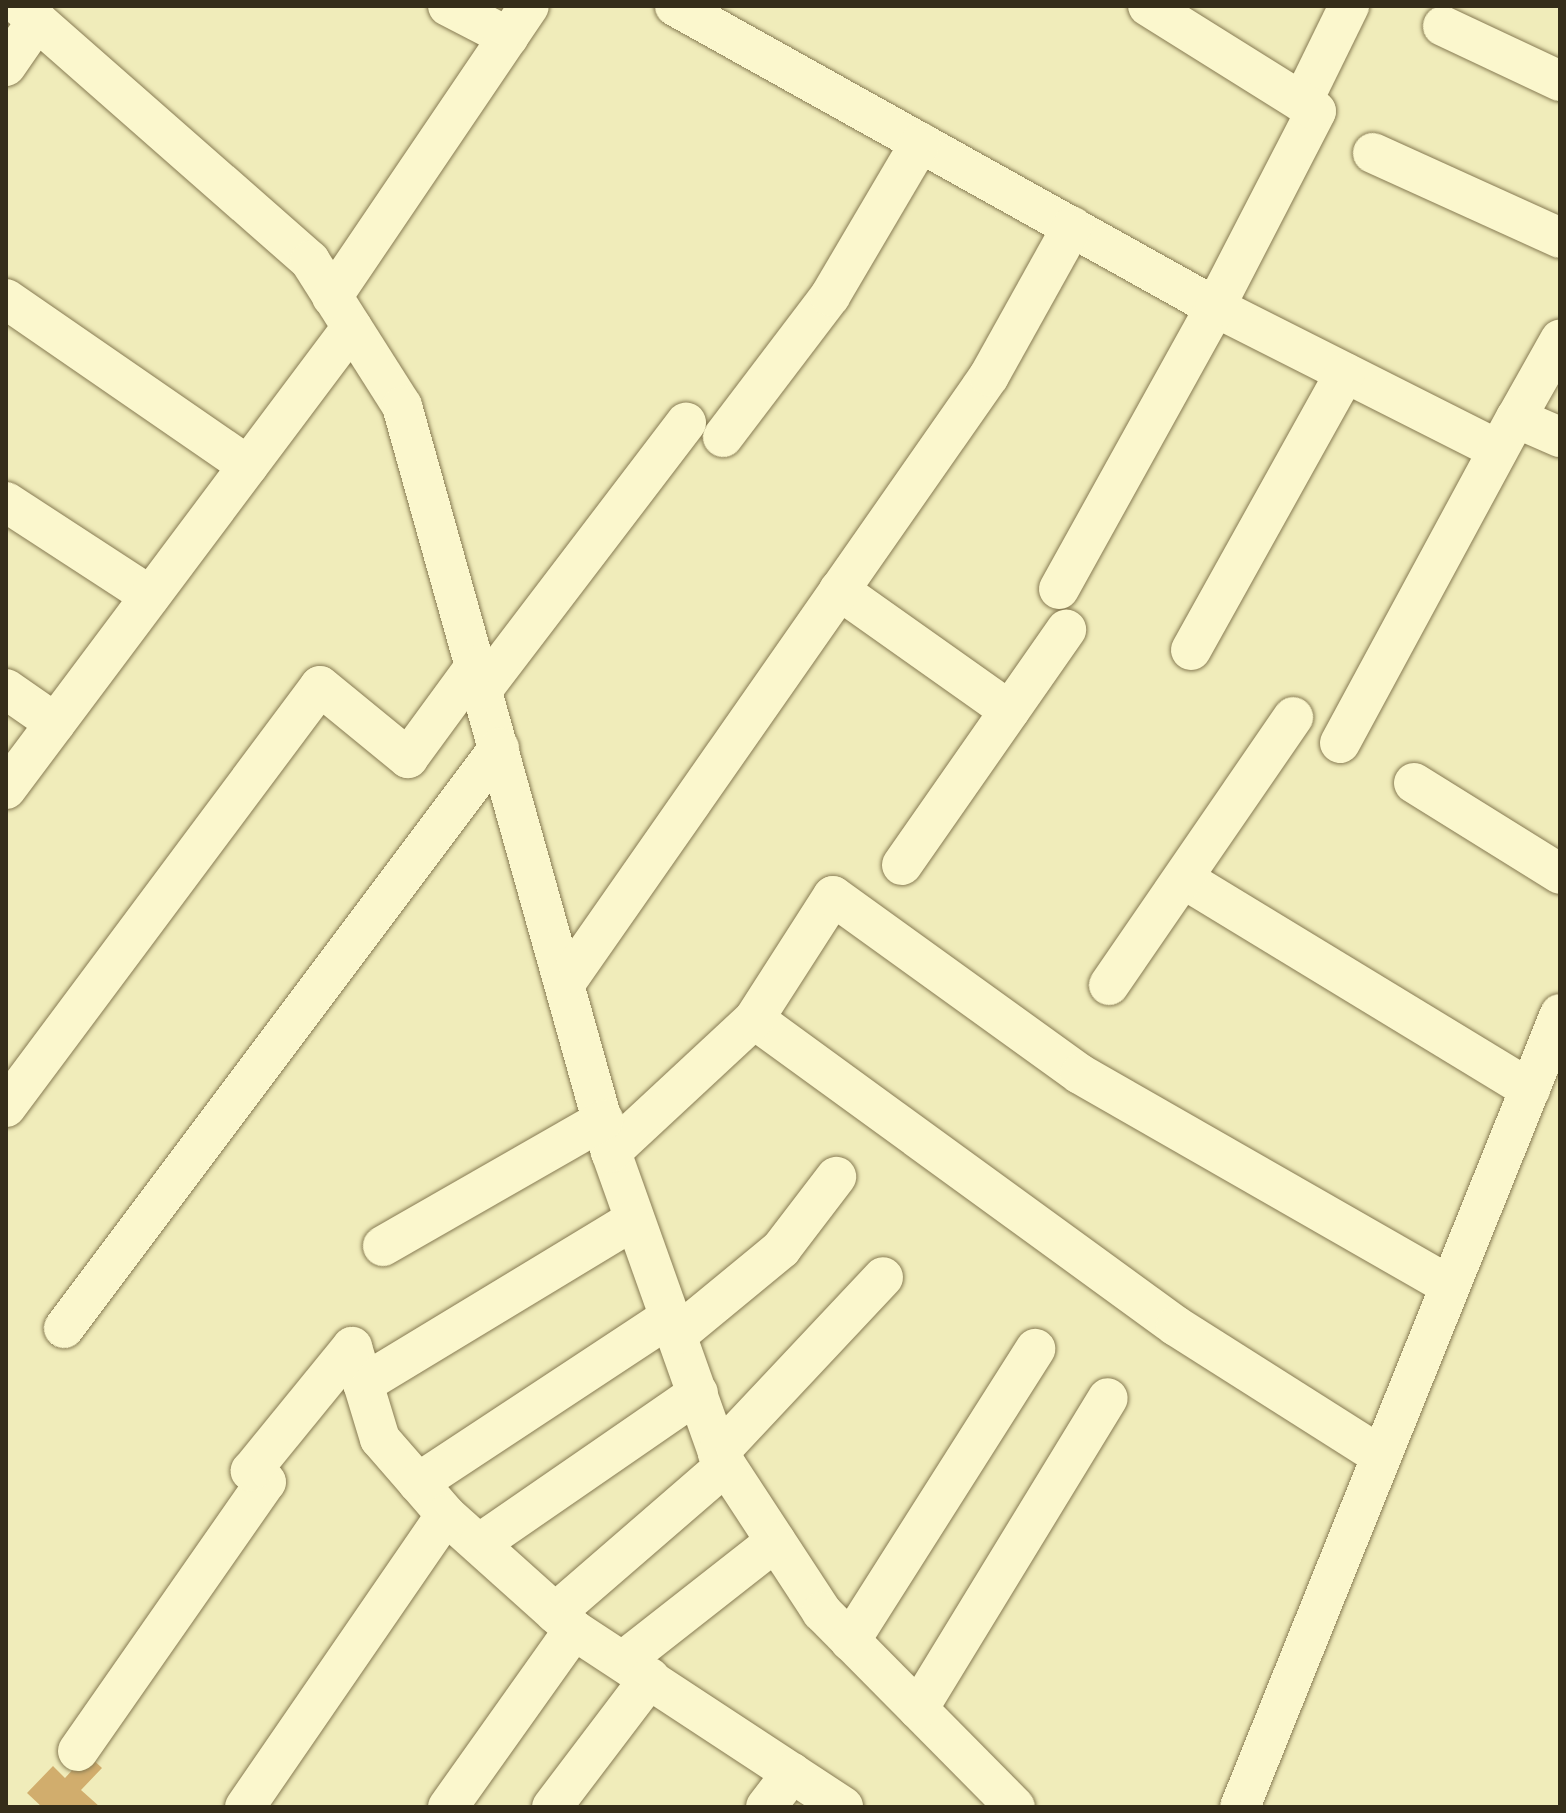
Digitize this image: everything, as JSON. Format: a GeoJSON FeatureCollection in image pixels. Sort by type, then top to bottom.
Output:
{"type":"FeatureCollection","features":[{"type":"Feature","properties":{"kind":"street"},"geometry":{"type":"LineString","coordinates":[[6,789],[248,466],[518,22],[448,6]]}},
{"type":"Feature","properties":{"kind":"street"},"geometry":{"type":"LineString","coordinates":[[675,6],[1215,307],[1345,373],[1507,434],[1560,437]]}},
{"type":"Feature","properties":{"kind":"street"},"geometry":{"type":"LineString","coordinates":[[1059,589],[1215,307],[1316,111],[1198,19],[1148,6]]}},
{"type":"Feature","properties":{"kind":"street"},"geometry":{"type":"LineString","coordinates":[[1302,102],[1349,6]]}},
{"type":"Feature","properties":{"kind":"street"},"geometry":{"type":"LineString","coordinates":[[6,66],[28,14],[310,261],[402,406],[632,1221],[674,1325],[722,1459],[822,1612],[1015,1807]]}},
{"type":"Feature","properties":{"kind":"street"},"geometry":{"type":"LineString","coordinates":[[1443,26],[1560,81]]}},
{"type":"Feature","properties":{"kind":"street"},"geometry":{"type":"LineString","coordinates":[[723,437],[830,296],[920,143]]}},
{"type":"Feature","properties":{"kind":"street"},"geometry":{"type":"LineString","coordinates":[[1373,153],[1560,238]]}},
{"type":"Feature","properties":{"kind":"street"},"geometry":{"type":"LineString","coordinates":[[566,982],[989,376],[1072,227]]}},
{"type":"Feature","properties":{"kind":"street"},"geometry":{"type":"LineString","coordinates":[[6,299],[248,466]]}},
{"type":"Feature","properties":{"kind":"street"},"geometry":{"type":"LineString","coordinates":[[1340,743],[1560,340]]}},
{"type":"Feature","properties":{"kind":"street"},"geometry":{"type":"LineString","coordinates":[[1191,650],[1345,373]]}},
{"type":"Feature","properties":{"kind":"street"},"geometry":{"type":"LineString","coordinates":[[6,1107],[320,686],[408,758],[479,677],[686,423]]}},
{"type":"Feature","properties":{"kind":"street"},"geometry":{"type":"LineString","coordinates":[[6,502],[150,596]]}},
{"type":"Feature","properties":{"kind":"street"},"geometry":{"type":"LineString","coordinates":[[839,590],[1010,711]]}},
{"type":"Feature","properties":{"kind":"street"},"geometry":{"type":"LineString","coordinates":[[902,865],[1066,630]]}},
{"type":"Feature","properties":{"kind":"street"},"geometry":{"type":"LineString","coordinates":[[6,689],[55,723]]}},
{"type":"Feature","properties":{"kind":"street"},"geometry":{"type":"LineString","coordinates":[[1109,985],[1293,717]]}},
{"type":"Feature","properties":{"kind":"street"},"geometry":{"type":"LineString","coordinates":[[64,1328],[499,748]]}},
{"type":"Feature","properties":{"kind":"street"},"geometry":{"type":"LineString","coordinates":[[1414,783],[1560,874]]}},
{"type":"Feature","properties":{"kind":"street"},"geometry":{"type":"LineString","coordinates":[[1184,879],[1542,1081]]}},
{"type":"Feature","properties":{"kind":"street"},"geometry":{"type":"LineString","coordinates":[[383,1246],[607,1136],[754,1019],[833,896],[1080,1074],[1450,1286]]}},
{"type":"Feature","properties":{"kind":"street"},"geometry":{"type":"LineString","coordinates":[[1240,1807],[1450,1286],[1542,1081],[1560,1014]]}},
{"type":"Feature","properties":{"kind":"street"},"geometry":{"type":"LineString","coordinates":[[754,1019],[1176,1326],[1381,1456]]}},
{"type":"Feature","properties":{"kind":"street"},"geometry":{"type":"LineString","coordinates":[[418,1483],[674,1325],[781,1249],[836,1177]]}},
{"type":"Feature","properties":{"kind":"street"},"geometry":{"type":"LineString","coordinates":[[363,1384],[632,1221]]}},
{"type":"Feature","properties":{"kind":"street"},"geometry":{"type":"LineString","coordinates":[[448,1807],[564,1621],[722,1459],[883,1277]]}},
{"type":"Feature","properties":{"kind":"street"},"geometry":{"type":"LineString","coordinates":[[78,1751],[266,1482],[251,1471],[352,1347],[380,1439],[446,1515],[564,1621],[843,1807]]}},
{"type":"Feature","properties":{"kind":"street"},"geometry":{"type":"LineString","coordinates":[[850,1641],[1035,1349]]}},
{"type":"Feature","properties":{"kind":"street"},"geometry":{"type":"LineString","coordinates":[[479,1544],[698,1393]]}},
{"type":"Feature","properties":{"kind":"street"},"geometry":{"type":"LineString","coordinates":[[918,1709],[1108,1398]]}},
{"type":"Feature","properties":{"kind":"street"},"geometry":{"type":"LineString","coordinates":[[245,1807],[446,1515]]}},
{"type":"Feature","properties":{"kind":"street"},"geometry":{"type":"LineString","coordinates":[[552,1807],[637,1669],[776,1541]]}},
{"type":"Feature","properties":{"kind":"street"},"geometry":{"type":"LineString","coordinates":[[766,1807],[792,1773]]}},
{"type":"Feature","properties":{"kind":"building"},"geometry":{"type":"Polygon","coordinates":[[[87,1754],[102,1768],[81,1790],[100,1807],[42,1807],[27,1793],[53,1766],[65,1778],[87,1754]]]}}]}
